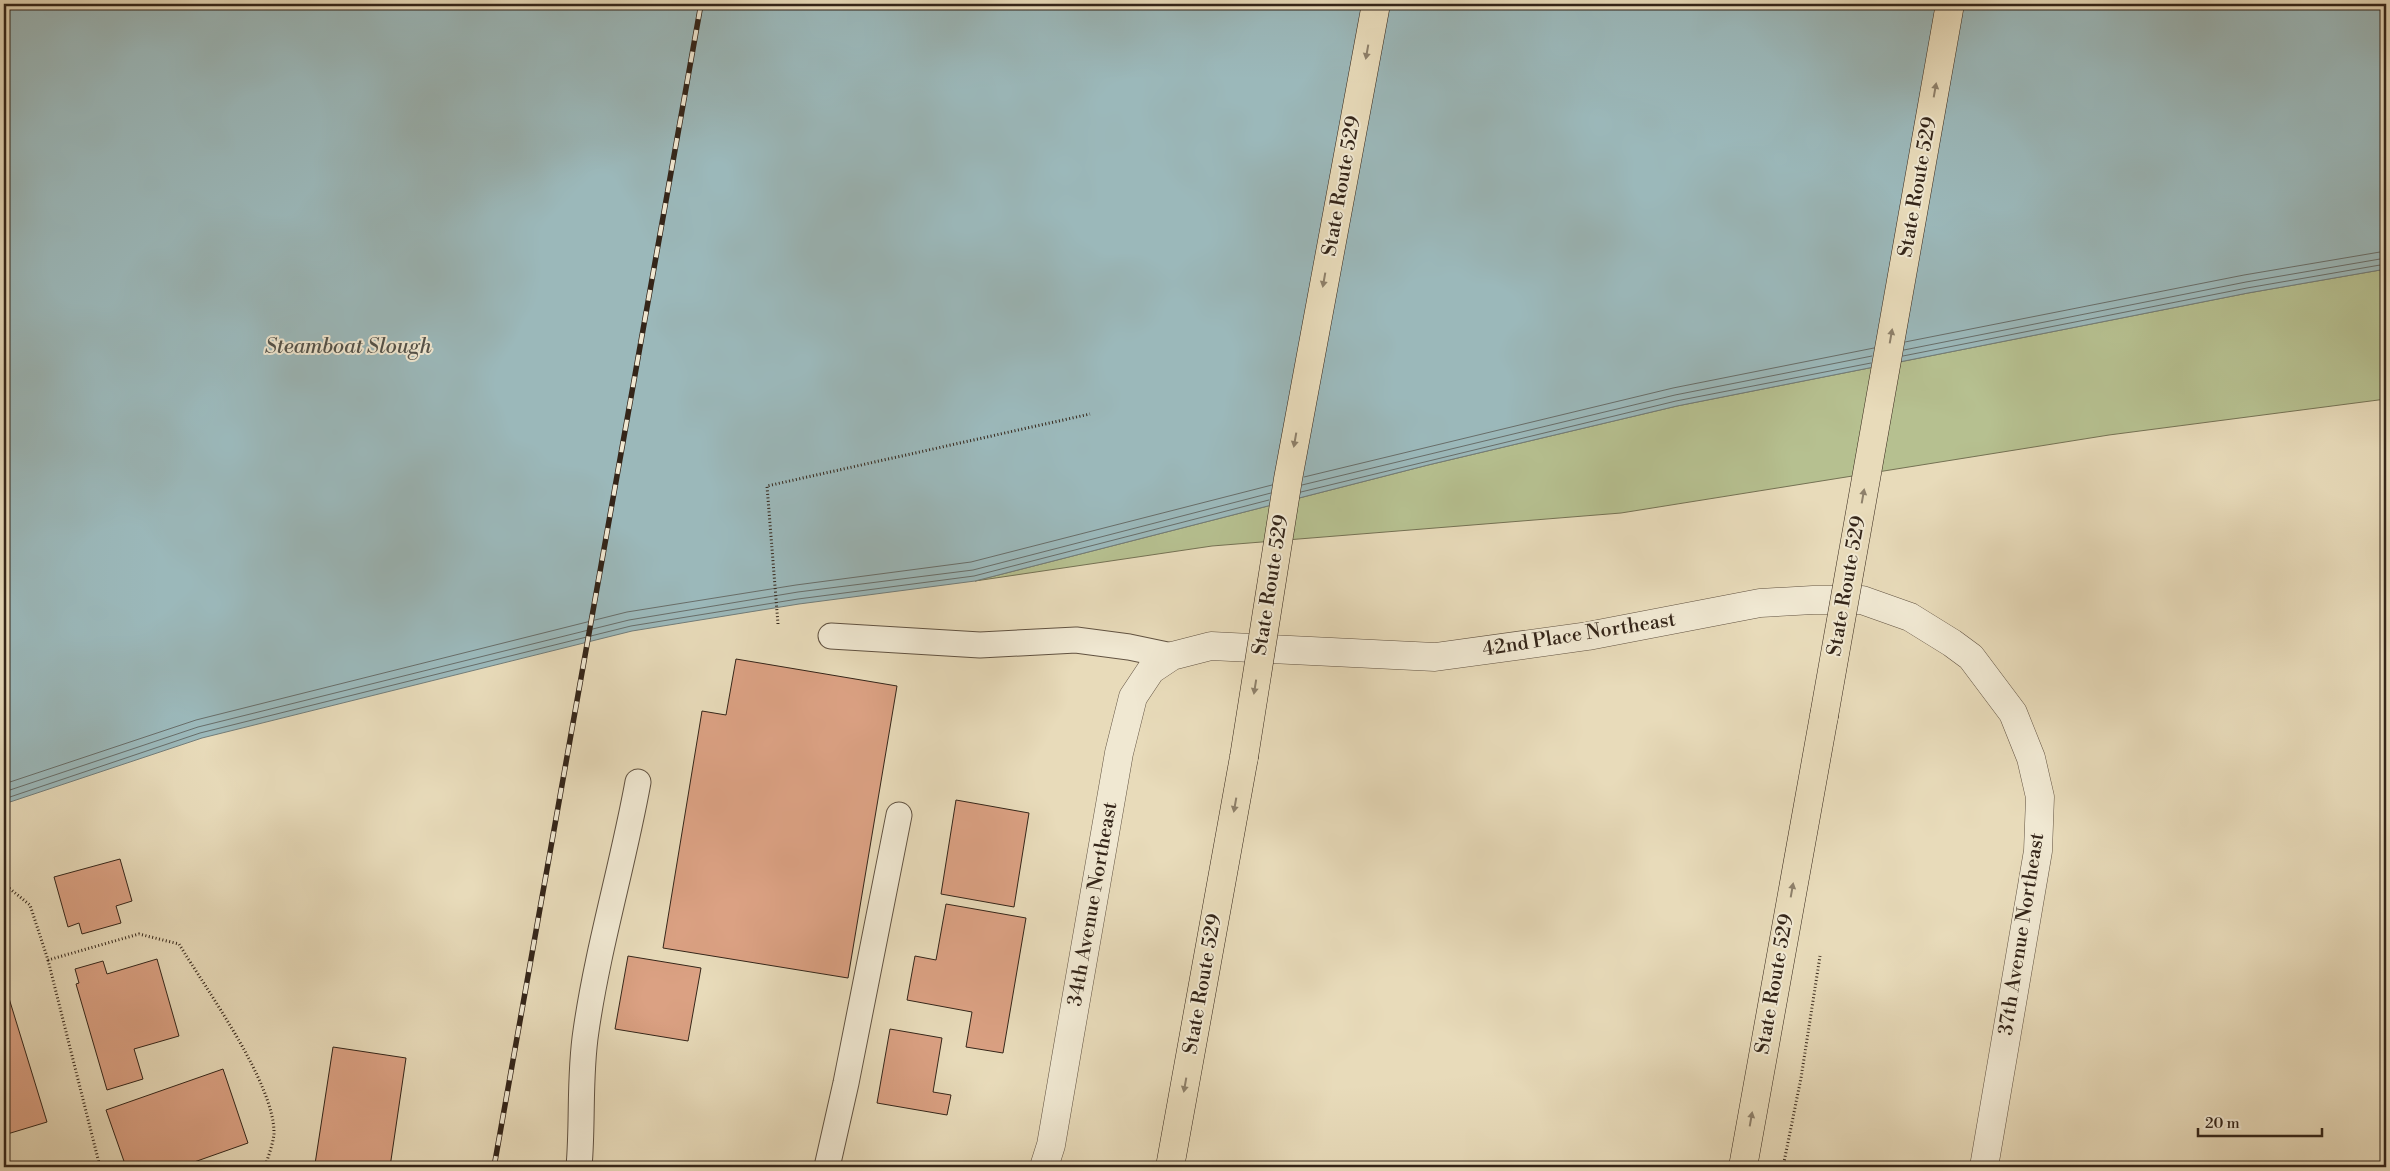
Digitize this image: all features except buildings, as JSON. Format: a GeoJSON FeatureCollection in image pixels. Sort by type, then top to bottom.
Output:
{"type":"FeatureCollection","features":[{"type":"Feature","properties":{"kind":"main road","name":"State Route 529"},"geometry":{"type":"LineString","coordinates":[[1170,1167],[1244,757],[1288,479],[1376,4]]}},
{"type":"Feature","properties":{"kind":"main road","name":"State Route 529"},"geometry":{"type":"LineString","coordinates":[[1742,1167],[1950,4]]}},
{"type":"Feature","properties":{"kind":"street","name":"42nd Place Northeast"},"geometry":{"type":"LineString","coordinates":[[1172,656],[1211,646],[1435,657],[1588,636],[1760,603],[1862,600],[1910,617],[1971,657]]}},
{"type":"Feature","properties":{"kind":"street","name":"34th Avenue Northeast"},"geometry":{"type":"LineString","coordinates":[[1044,1167],[1070,1040],[1118,753],[1133,698],[1151,670],[1172,656]]}},
{"type":"Feature","properties":{"kind":"street","name":"37th Avenue Northeast"},"geometry":{"type":"LineString","coordinates":[[1971,657],[2013,713],[2030,758],[2040,797],[2038,851],[1984,1167]]}},
{"type":"Feature","properties":{"kind":"lane"},"geometry":{"type":"LineString","coordinates":[[831,636],[980,645],[1076,640],[1129,647],[1172,656]]}},
{"type":"Feature","properties":{"kind":"lane"},"geometry":{"type":"LineString","coordinates":[[579,1167],[581,1096],[586,1032],[596,973],[638,782]]}},
{"type":"Feature","properties":{"kind":"lane"},"geometry":{"type":"LineString","coordinates":[[827,1167],[846,1083],[899,816]]}},
{"type":"Feature","properties":{"kind":"path"},"geometry":{"type":"LineString","coordinates":[[778,624],[767,486],[1090,414]]}},
{"type":"Feature","properties":{"kind":"path"},"geometry":{"type":"LineString","coordinates":[[4,884],[30,905],[48,960],[100,1167]]}},
{"type":"Feature","properties":{"kind":"path"},"geometry":{"type":"LineString","coordinates":[[48,960],[138,934],[179,944],[239,1042],[269,1099],[274,1134],[266,1167]]}},
{"type":"Feature","properties":{"kind":"green space"},"geometry":{"type":"Polygon","coordinates":[[[2386,269],[2386,399],[2109,435],[1621,513],[1212,546],[975,581],[1428,465],[1677,406],[2248,293],[2386,269]]]}},
{"type":"Feature","properties":{"kind":"water","name":"Steamboat Slough"},"geometry":{"type":"Polygon","coordinates":[[[4,4],[2386,4],[2386,269],[2248,293],[1677,406],[1428,465],[975,581],[799,604],[632,631],[202,738],[4,804],[4,4]]]}},
{"type":"Feature","properties":{"kind":"railway"},"geometry":{"type":"LineString","coordinates":[[494,1167],[701,4]]}}]}
